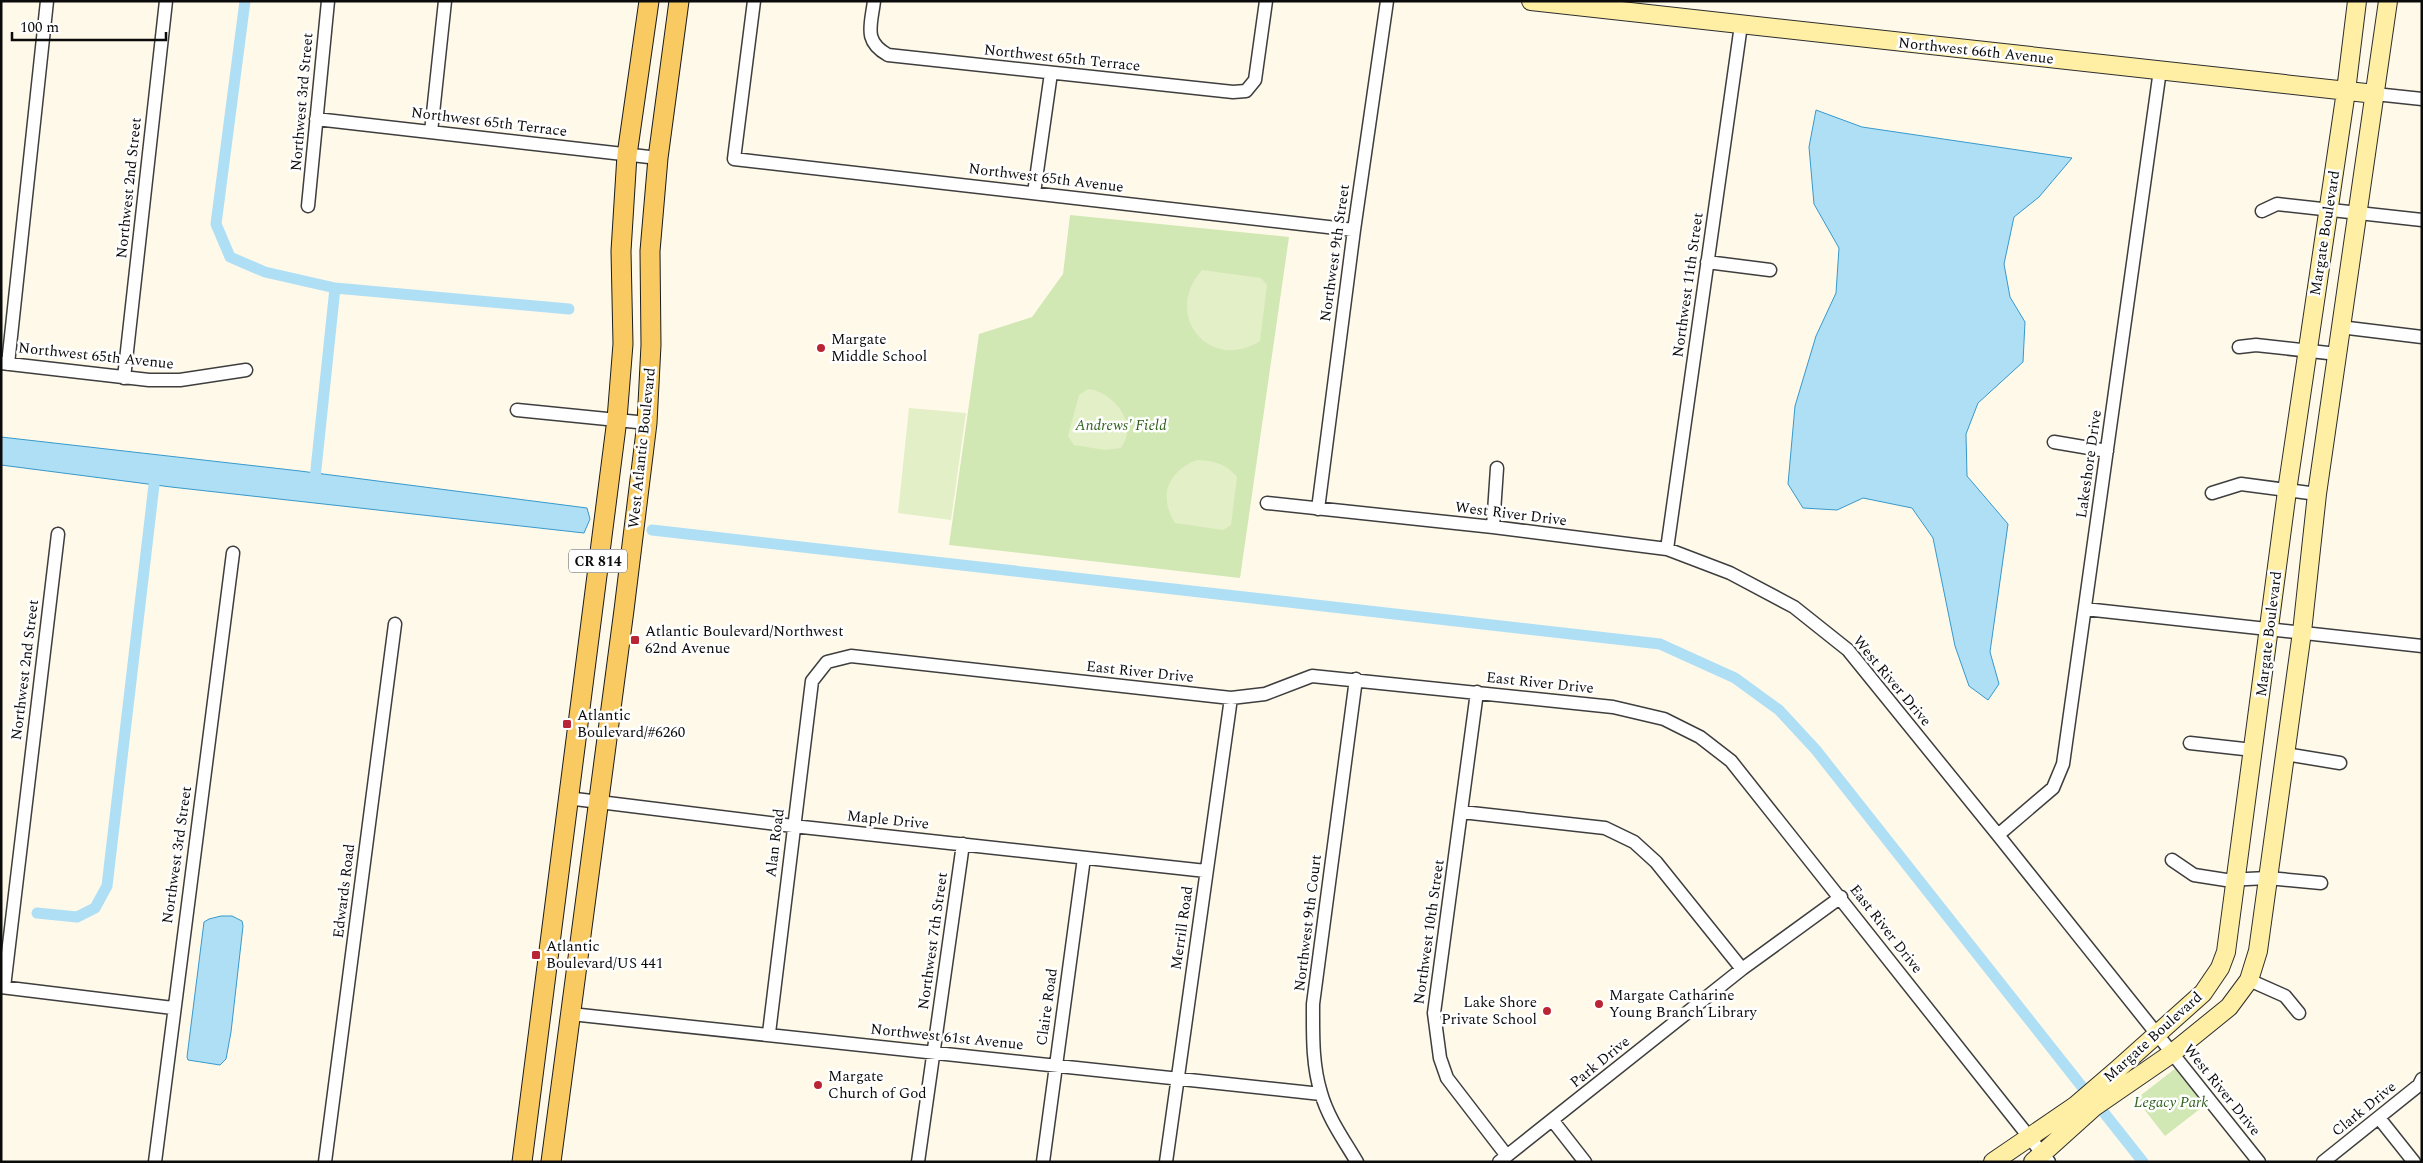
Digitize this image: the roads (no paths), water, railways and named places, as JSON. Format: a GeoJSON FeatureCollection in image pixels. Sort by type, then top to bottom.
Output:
{"type":"FeatureCollection","features":[{"type":"Feature","properties":{"kind":"main road","name":"West Atlantic Boulevard"},"geometry":{"type":"LineString","coordinates":[[522,1162],[567,798],[617,419],[623,344],[621,251],[628,155],[649,1]]}},
{"type":"Feature","properties":{"kind":"main road","name":"West Atlantic Boulevard"},"geometry":{"type":"LineString","coordinates":[[552,1162],[647,423],[651,344],[650,250],[658,158],[679,1]]}},
{"type":"Feature","properties":{"kind":"street"},"geometry":{"type":"LineString","coordinates":[[4,363],[47,1]]}},
{"type":"Feature","properties":{"kind":"street","name":"Northwest 2nd Street"},"geometry":{"type":"LineString","coordinates":[[124,378],[166,1]]}},
{"type":"Feature","properties":{"kind":"street","name":"Northwest 3rd Street"},"geometry":{"type":"LineString","coordinates":[[308,206],[328,1]]}},
{"type":"Feature","properties":{"kind":"street"},"geometry":{"type":"LineString","coordinates":[[431,132],[445,1]]}},
{"type":"Feature","properties":{"kind":"street","name":"Northwest 65th Avenue"},"geometry":{"type":"LineString","coordinates":[[754,1],[734,159],[1354,230]]}},
{"type":"Feature","properties":{"kind":"street","name":"Northwest 65th Terrace"},"geometry":{"type":"LineString","coordinates":[[874,1],[870,37],[876,48],[888,55],[1051,74],[1233,92],[1246,90],[1256,80],[1266,1]]}},
{"type":"Feature","properties":{"kind":"street","name":"Northwest 9th Street"},"geometry":{"type":"LineString","coordinates":[[1318,509],[1354,230],[1387,1]]}},
{"type":"Feature","properties":{"kind":"street","name":"Northwest 66th Avenue"},"geometry":{"type":"LineString","coordinates":[[1530,1],[2422,99]]}},
{"type":"Feature","properties":{"kind":"street","name":"Margate Boulevard"},"geometry":{"type":"LineString","coordinates":[[1993,1162],[2088,1096],[2203,993],[2220,968],[2226,952],[2287,491],[2346,91],[2357,1]]}},
{"type":"Feature","properties":{"kind":"street","name":"Margate Boulevard"},"geometry":{"type":"LineString","coordinates":[[2042,1159],[2094,1107],[2171,1054],[2230,1007],[2249,980],[2258,952],[2302,632],[2317,494],[2388,1]]}},
{"type":"Feature","properties":{"kind":"street","name":"Northwest 11th Street"},"geometry":{"type":"LineString","coordinates":[[1667,549],[1741,25]]}},
{"type":"Feature","properties":{"kind":"street","name":"Lakeshore Drive"},"geometry":{"type":"LineString","coordinates":[[1998,834],[2053,788],[2063,764],[2160,70]]}},
{"type":"Feature","properties":{"kind":"street"},"geometry":{"type":"LineString","coordinates":[[1034,193],[1051,74]]}},
{"type":"Feature","properties":{"kind":"street","name":"Northwest 65th Terrace"},"geometry":{"type":"LineString","coordinates":[[316,119],[658,158]]}},
{"type":"Feature","properties":{"kind":"street"},"geometry":{"type":"LineString","coordinates":[[2262,211],[2277,204],[2422,220]]}},
{"type":"Feature","properties":{"kind":"street"},"geometry":{"type":"LineString","coordinates":[[1707,262],[1770,270]]}},
{"type":"Feature","properties":{"kind":"street"},"geometry":{"type":"LineString","coordinates":[[2340,327],[2422,337]]}},
{"type":"Feature","properties":{"kind":"street"},"geometry":{"type":"LineString","coordinates":[[2239,347],[2256,345],[2337,354]]}},
{"type":"Feature","properties":{"kind":"street","name":"Northwest 65th Avenue"},"geometry":{"type":"LineString","coordinates":[[4,363],[124,378],[180,380],[246,370]]}},
{"type":"Feature","properties":{"kind":"street"},"geometry":{"type":"LineString","coordinates":[[517,410],[647,423]]}},
{"type":"Feature","properties":{"kind":"street"},"geometry":{"type":"LineString","coordinates":[[2054,442],[2107,451]]}},
{"type":"Feature","properties":{"kind":"street"},"geometry":{"type":"LineString","coordinates":[[1493,528],[1497,468]]}},
{"type":"Feature","properties":{"kind":"street"},"geometry":{"type":"LineString","coordinates":[[2212,493],[2241,484],[2317,494]]}},
{"type":"Feature","properties":{"kind":"street","name":"West River Drive"},"geometry":{"type":"LineString","coordinates":[[1267,503],[1667,549],[1730,572],[1794,607],[1848,650],[1998,834],[2258,1162]]}},
{"type":"Feature","properties":{"kind":"street","name":"Northwest 2nd Street"},"geometry":{"type":"LineString","coordinates":[[2,987],[58,534]]}},
{"type":"Feature","properties":{"kind":"street","name":"Northwest 3rd Street"},"geometry":{"type":"LineString","coordinates":[[154,1162],[233,553]]}},
{"type":"Feature","properties":{"kind":"street"},"geometry":{"type":"LineString","coordinates":[[2085,609],[2422,646]]}},
{"type":"Feature","properties":{"kind":"street","name":"Edwards Road"},"geometry":{"type":"LineString","coordinates":[[325,1162],[395,624]]}},
{"type":"Feature","properties":{"kind":"street","name":"East River Drive"},"geometry":{"type":"LineString","coordinates":[[827,662],[851,656],[1231,698],[1265,694],[1312,676],[1356,679],[1613,707],[1664,719],[1700,737],[1731,761],[1841,897],[2029,1136],[2042,1159]]}},
{"type":"Feature","properties":{"kind":"street","name":"Alan Road"},"geometry":{"type":"LineString","coordinates":[[769,1033],[812,681],[827,662]]}},
{"type":"Feature","properties":{"kind":"street","name":"Northwest 9th Court"},"geometry":{"type":"LineString","coordinates":[[1356,679],[1314,1004],[1313,1047],[1321,1094],[1337,1129],[1357,1162]]}},
{"type":"Feature","properties":{"kind":"street","name":"Northwest 10th Street"},"geometry":{"type":"LineString","coordinates":[[1476,692],[1462,812],[1434,1013],[1440,1058],[1447,1078],[1503,1159]]}},
{"type":"Feature","properties":{"kind":"street","name":"Merrill Road"},"geometry":{"type":"LineString","coordinates":[[1166,1162],[1231,698]]}},
{"type":"Feature","properties":{"kind":"street"},"geometry":{"type":"LineString","coordinates":[[2190,743],[2254,750]]}},
{"type":"Feature","properties":{"kind":"street"},"geometry":{"type":"LineString","coordinates":[[2285,754],[2340,763]]}},
{"type":"Feature","properties":{"kind":"street","name":"Maple Drive"},"geometry":{"type":"LineString","coordinates":[[567,798],[793,826],[1206,871]]}},
{"type":"Feature","properties":{"kind":"street"},"geometry":{"type":"LineString","coordinates":[[1462,812],[1605,828],[1634,842],[1656,862],[1742,969]]}},
{"type":"Feature","properties":{"kind":"street","name":"Northwest 7th Street"},"geometry":{"type":"LineString","coordinates":[[918,1162],[963,844]]}},
{"type":"Feature","properties":{"kind":"street","name":"Claire Road"},"geometry":{"type":"LineString","coordinates":[[1042,1162],[1084,858]]}},
{"type":"Feature","properties":{"kind":"street"},"geometry":{"type":"LineString","coordinates":[[2172,860],[2194,875],[2236,880],[2268,878],[2321,883]]}},
{"type":"Feature","properties":{"kind":"street","name":"Park Drive"},"geometry":{"type":"LineString","coordinates":[[1503,1159],[1742,969],[1841,897]]}},
{"type":"Feature","properties":{"kind":"street"},"geometry":{"type":"LineString","coordinates":[[2249,980],[2285,996],[2298,1012]]}},
{"type":"Feature","properties":{"kind":"street"},"geometry":{"type":"LineString","coordinates":[[2,987],[173,1008]]}},
{"type":"Feature","properties":{"kind":"street","name":"Northwest 61st Avenue"},"geometry":{"type":"LineString","coordinates":[[571,1014],[769,1033],[1321,1094]]}},
{"type":"Feature","properties":{"kind":"street","name":"Clark Drive"},"geometry":{"type":"LineString","coordinates":[[2323,1162],[2419,1085],[2422,1079]]}},
{"type":"Feature","properties":{"kind":"street"},"geometry":{"type":"LineString","coordinates":[[2379,1118],[2414,1162]]}},
{"type":"Feature","properties":{"kind":"street"},"geometry":{"type":"LineString","coordinates":[[1553,1120],[1585,1162]]}},
{"type":"Feature","properties":{"kind":"water"},"geometry":{"type":"Polygon","coordinates":[[[1816,110],[1862,127],[2072,158],[2039,197],[2014,217],[2004,264],[2010,297],[2025,322],[2023,362],[1978,403],[1966,434],[1967,476],[2008,524],[1990,652],[1999,684],[1988,700],[1969,686],[1955,646],[1933,538],[1912,508],[1863,498],[1837,510],[1803,508],[1788,484],[1795,406],[1816,336],[1836,293],[1839,248],[1814,204],[1809,147],[1816,110]]]}},
{"type":"Feature","properties":{"kind":"water"},"geometry":{"type":"Polygon","coordinates":[[[1,437],[300,471],[587,508],[590,519],[584,533],[171,487],[1,465],[1,437]]]}},
{"type":"Feature","properties":{"kind":"water"},"geometry":{"type":"Polygon","coordinates":[[[221,916],[232,916],[242,921],[243,926],[231,1032],[226,1059],[220,1065],[188,1060],[187,1057],[204,922],[221,916]]]}},
{"type":"Feature","properties":{"kind":"waterway"},"geometry":{"type":"LineString","coordinates":[[245,1],[216,224],[230,257],[265,272],[335,288],[569,309]]}},
{"type":"Feature","properties":{"kind":"waterway"},"geometry":{"type":"LineString","coordinates":[[314,488],[335,288]]}},
{"type":"Feature","properties":{"kind":"waterway"},"geometry":{"type":"LineString","coordinates":[[37,913],[77,917],[95,908],[107,886],[154,485]]}},
{"type":"Feature","properties":{"kind":"waterway"},"geometry":{"type":"LineString","coordinates":[[652,530],[1660,644],[1735,678],[1779,710],[1816,750],[2083,1088]]}},
{"type":"Feature","properties":{"kind":"waterway"},"geometry":{"type":"LineString","coordinates":[[2105,1114],[2143,1162]]}},
{"type":"Feature","properties":{"kind":"place","name":"Margate Middle School"},"geometry":{"type":"Point","coordinates":[821,348]}},
{"type":"Feature","properties":{"kind":"place","name":"Atlantic Boulevard/Northwest 62nd Avenue"},"geometry":{"type":"Point","coordinates":[635,640]}},
{"type":"Feature","properties":{"kind":"place","name":"Atlantic Boulevard/#6260"},"geometry":{"type":"Point","coordinates":[567,724]}},
{"type":"Feature","properties":{"kind":"place","name":"Atlantic Boulevard/US 441"},"geometry":{"type":"Point","coordinates":[536,955]}},
{"type":"Feature","properties":{"kind":"place","name":"Margate Catharine Young Branch Library"},"geometry":{"type":"Point","coordinates":[1599,1004]}},
{"type":"Feature","properties":{"kind":"place","name":"Lake Shore Private School"},"geometry":{"type":"Point","coordinates":[1547,1011]}},
{"type":"Feature","properties":{"kind":"place","name":"Margate Church of God"},"geometry":{"type":"Point","coordinates":[818,1085]}},
{"type":"Feature","properties":{"kind":"park label","name":"Andrews' Field"},"geometry":{"type":"Point","coordinates":[1121,425]}},
{"type":"Feature","properties":{"kind":"park label","name":"Legacy Park"},"geometry":{"type":"Point","coordinates":[2171,1102]}}]}
